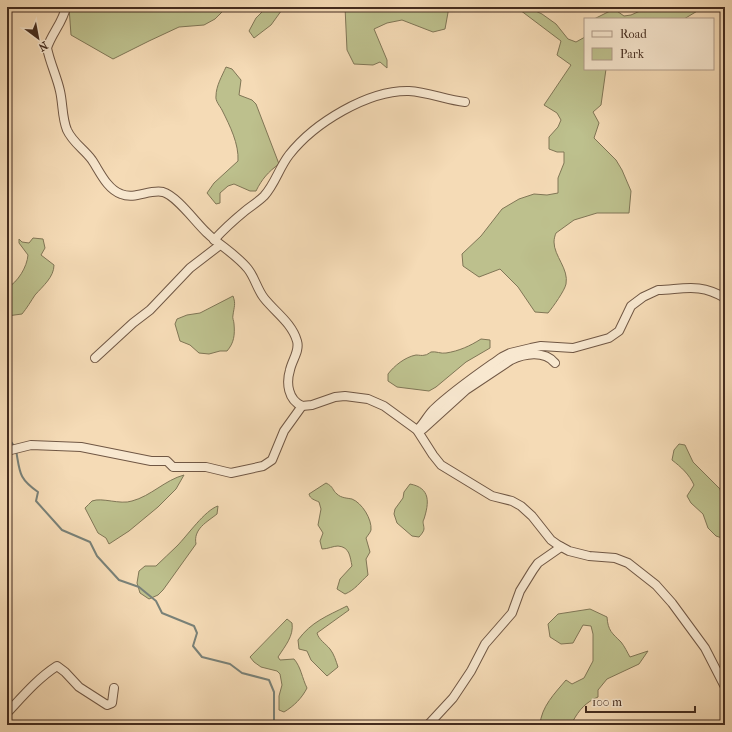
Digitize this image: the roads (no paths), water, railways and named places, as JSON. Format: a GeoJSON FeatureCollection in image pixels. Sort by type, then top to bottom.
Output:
{"type":"FeatureCollection","features":[{"type":"Feature","properties":{"kind":"street"},"geometry":{"type":"LineString","coordinates":[[66,7],[63,19],[49,41],[47,48],[61,93],[65,124],[71,138],[91,160],[103,178],[116,192],[126,196],[139,195],[155,191],[168,194],[217,242],[247,268],[264,297],[286,321],[294,333],[297,341],[298,348],[290,369],[288,385],[293,400],[302,406],[312,405],[340,396],[368,399],[384,406],[418,431],[435,459],[441,465],[492,496],[512,501],[521,506],[532,516],[551,540],[561,547],[569,551],[589,556],[621,560],[642,573],[665,594],[688,624],[705,648],[725,687]]}},
{"type":"Feature","properties":{"kind":"street"},"geometry":{"type":"LineString","coordinates":[[95,358],[150,310],[217,242],[232,222],[263,196],[272,186],[289,155],[302,140],[325,122],[361,102],[386,94],[399,92],[417,92],[466,102]]}},
{"type":"Feature","properties":{"kind":"street"},"geometry":{"type":"LineString","coordinates":[[418,431],[432,411],[449,396],[502,357],[510,353],[541,346],[573,348],[609,338],[619,331],[631,306],[643,297],[658,290],[697,287],[710,290],[725,298]]}},
{"type":"Feature","properties":{"kind":"street"},"geometry":{"type":"LineString","coordinates":[[418,431],[466,390],[511,360],[519,357],[537,355],[547,357],[555,363]]}},
{"type":"Feature","properties":{"kind":"street"},"geometry":{"type":"LineString","coordinates":[[13,450],[31,445],[81,447],[151,461],[167,461],[173,467],[206,467],[231,473],[263,466],[272,460],[284,431],[302,406]]}},
{"type":"Feature","properties":{"kind":"street"},"geometry":{"type":"LineString","coordinates":[[428,725],[453,698],[468,676],[485,644],[512,612],[520,591],[538,563],[561,547]]}},
{"type":"Feature","properties":{"kind":"street"},"geometry":{"type":"LineString","coordinates":[[7,713],[49,671],[57,666],[65,672],[78,687],[107,705],[112,703],[114,688]]}},
{"type":"Feature","properties":{"kind":"waterway"},"geometry":{"type":"LineString","coordinates":[[7,436],[14,446]]}},
{"type":"Feature","properties":{"kind":"waterway"},"geometry":{"type":"LineString","coordinates":[[16,450],[18,464],[23,478],[38,492],[36,501],[62,530],[90,542],[97,556],[119,580],[139,587],[156,601],[162,613],[194,626],[197,633],[193,646],[202,657],[230,664],[242,673],[269,680],[274,692],[274,720],[277,725]]}}]}
